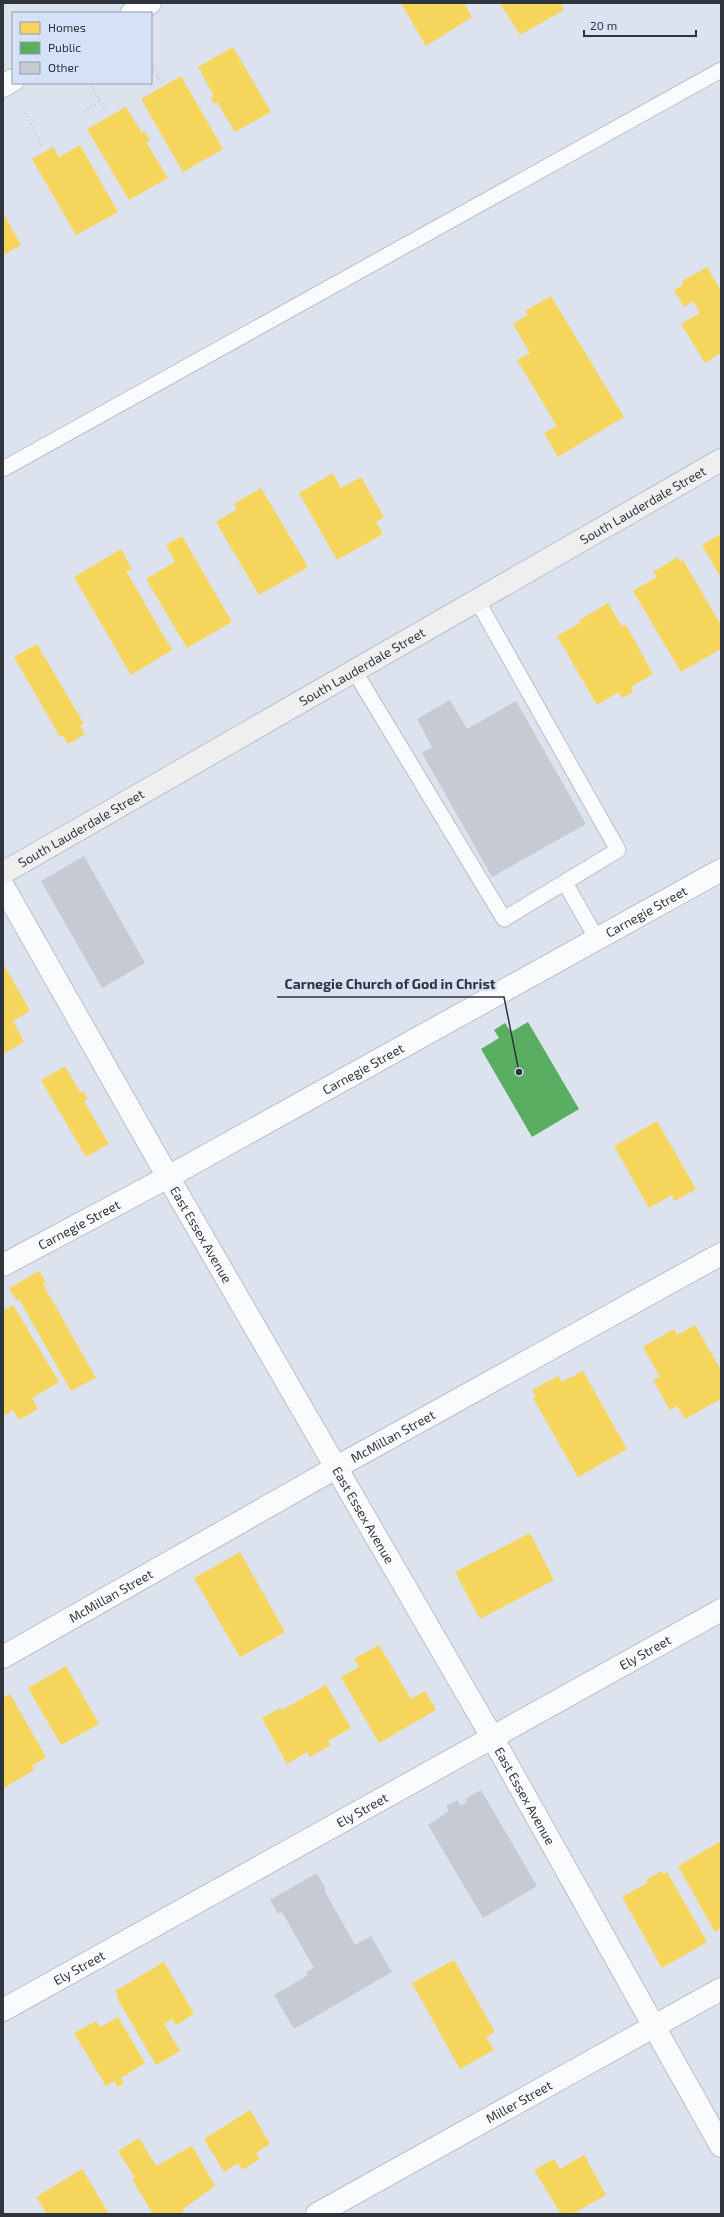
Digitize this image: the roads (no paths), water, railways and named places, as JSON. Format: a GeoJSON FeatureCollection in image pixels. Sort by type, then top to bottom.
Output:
{"type":"FeatureCollection","features":[{"type":"Feature","properties":{"kind":"street"},"geometry":{"type":"LineString","coordinates":[[134,12],[150,3]]}},
{"type":"Feature","properties":{"kind":"street"},"geometry":{"type":"LineString","coordinates":[[3,86],[12,81]]}},
{"type":"Feature","properties":{"kind":"street","name":"South Lauderdale Street"},"geometry":{"type":"LineString","coordinates":[[3,873],[478,602],[721,460]]}},
{"type":"Feature","properties":{"kind":"street","name":"Carnegie Street"},"geometry":{"type":"LineString","coordinates":[[3,1266],[168,1177],[721,870]]}},
{"type":"Feature","properties":{"kind":"street","name":"East Essex Avenue"},"geometry":{"type":"LineString","coordinates":[[3,886],[168,1177],[492,1737],[721,2146]]}},
{"type":"Feature","properties":{"kind":"street","name":"McMillan Street"},"geometry":{"type":"LineString","coordinates":[[3,1657],[337,1467],[721,1254]]}},
{"type":"Feature","properties":{"kind":"street","name":"Ely Street"},"geometry":{"type":"LineString","coordinates":[[3,2010],[721,1610]]}},
{"type":"Feature","properties":{"kind":"street","name":"Miller Street"},"geometry":{"type":"LineString","coordinates":[[317,2214],[721,1989]]}},
{"type":"Feature","properties":{"kind":"lane"},"geometry":{"type":"LineString","coordinates":[[3,469],[721,70]]}},
{"type":"Feature","properties":{"kind":"lane"},"geometry":{"type":"LineString","coordinates":[[355,672],[504,919],[618,850],[478,602]]}},
{"type":"Feature","properties":{"kind":"lane"},"geometry":{"type":"LineString","coordinates":[[565,883],[597,939]]}},
{"type":"Feature","properties":{"kind":"place","name":"Carnegie Church of God in Christ"},"geometry":{"type":"Point","coordinates":[519,1072]}}]}
